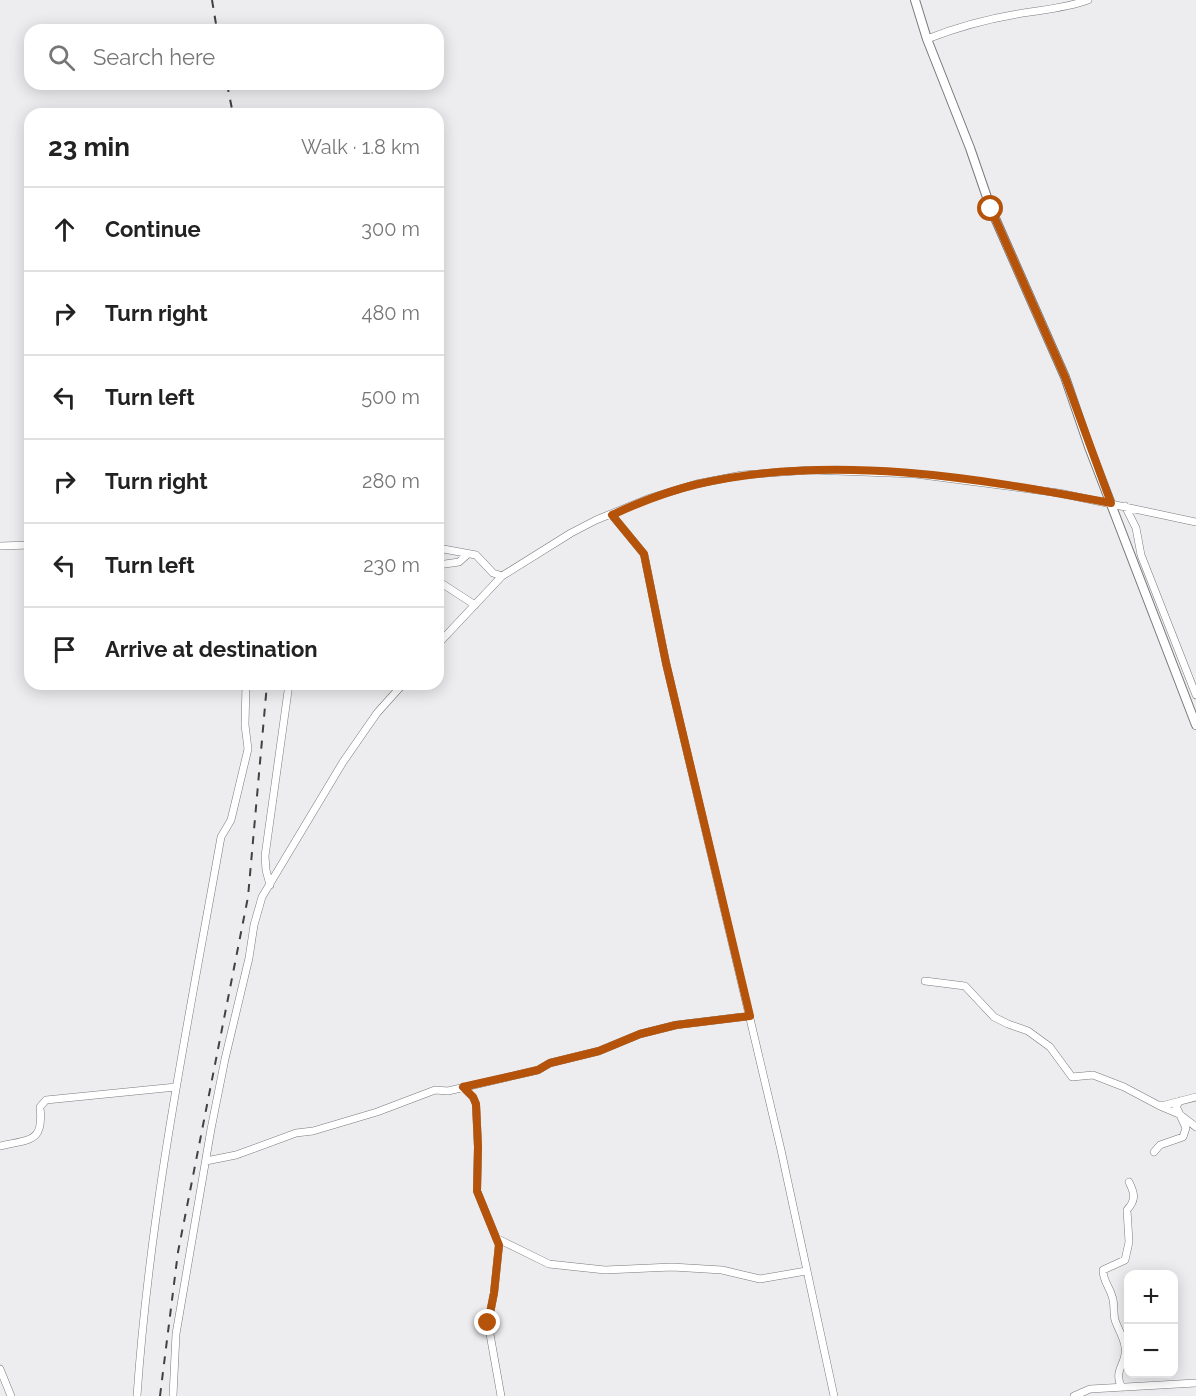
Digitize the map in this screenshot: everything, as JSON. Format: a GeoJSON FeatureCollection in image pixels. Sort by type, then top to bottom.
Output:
{"type":"FeatureCollection","features":[{"type":"Feature","properties":{"kind":"street"},"geometry":{"type":"LineString","coordinates":[[915,0],[927,39],[970,148],[991,209],[1065,377],[1196,725]]}},
{"type":"Feature","properties":{"kind":"street"},"geometry":{"type":"LineString","coordinates":[[927,39],[977,23],[1062,8],[1088,0]]}},
{"type":"Feature","properties":{"kind":"street"},"geometry":{"type":"LineString","coordinates":[[444,638],[502,576],[571,533],[650,498],[696,484],[742,475],[811,470],[915,474],[1009,485],[1111,503],[1196,522]]}},
{"type":"Feature","properties":{"kind":"street"},"geometry":{"type":"LineString","coordinates":[[1125,506],[1136,528],[1141,555],[1193,677],[1196,695]]}},
{"type":"Feature","properties":{"kind":"street"},"geometry":{"type":"LineString","coordinates":[[612,515],[644,554],[666,663],[750,1016],[834,1396]]}},
{"type":"Feature","properties":{"kind":"street"},"geometry":{"type":"LineString","coordinates":[[0,546],[24,545]]}},
{"type":"Feature","properties":{"kind":"street"},"geometry":{"type":"LineString","coordinates":[[444,549],[476,555],[493,573],[502,576]]}},
{"type":"Feature","properties":{"kind":"street"},"geometry":{"type":"LineString","coordinates":[[444,564],[459,562],[468,554]]}},
{"type":"Feature","properties":{"kind":"street"},"geometry":{"type":"LineString","coordinates":[[444,585],[475,605]]}},
{"type":"Feature","properties":{"kind":"street"},"geometry":{"type":"LineString","coordinates":[[1180,683],[1193,677]]}},
{"type":"Feature","properties":{"kind":"street"},"geometry":{"type":"LineString","coordinates":[[136,1396],[148,1271],[176,1087],[221,837],[231,820],[248,749],[245,725],[246,690]]}},
{"type":"Feature","properties":{"kind":"street"},"geometry":{"type":"LineString","coordinates":[[270,885],[265,856],[288,690]]}},
{"type":"Feature","properties":{"kind":"street"},"geometry":{"type":"LineString","coordinates":[[173,1396],[176,1334],[206,1161],[225,1059],[262,897],[342,762],[377,713],[398,690]]}},
{"type":"Feature","properties":{"kind":"street"},"geometry":{"type":"LineString","coordinates":[[925,981],[965,986],[994,1017],[1028,1030],[1050,1047],[1072,1077],[1093,1075],[1179,1114],[1196,1127]]}},
{"type":"Feature","properties":{"kind":"street"},"geometry":{"type":"LineString","coordinates":[[206,1161],[236,1155],[296,1133],[345,1122],[435,1090],[448,1091],[538,1070],[550,1063],[599,1051],[640,1034],[676,1025],[750,1016]]}},
{"type":"Feature","properties":{"kind":"street"},"geometry":{"type":"LineString","coordinates":[[0,1146],[27,1140],[39,1132],[42,1123],[41,1103],[50,1098],[176,1087]]}},
{"type":"Feature","properties":{"kind":"street"},"geometry":{"type":"LineString","coordinates":[[463,1087],[473,1097],[476,1104],[477,1191],[499,1245],[488,1323],[501,1396]]}},
{"type":"Feature","properties":{"kind":"street"},"geometry":{"type":"LineString","coordinates":[[1158,1105],[1196,1097]]}},
{"type":"Feature","properties":{"kind":"street"},"geometry":{"type":"LineString","coordinates":[[1154,1152],[1160,1145],[1183,1137],[1186,1128],[1176,1106],[1180,1101]]}},
{"type":"Feature","properties":{"kind":"street"},"geometry":{"type":"LineString","coordinates":[[1122,1388],[1118,1379],[1118,1371],[1125,1355],[1125,1345],[1116,1322],[1113,1297],[1103,1277],[1103,1270],[1125,1260],[1129,1242],[1127,1210],[1133,1203],[1135,1193],[1129,1182]]}},
{"type":"Feature","properties":{"kind":"street"},"geometry":{"type":"LineString","coordinates":[[496,1238],[547,1263],[605,1270],[672,1267],[722,1270],[760,1279],[806,1271]]}},
{"type":"Feature","properties":{"kind":"street"},"geometry":{"type":"LineString","coordinates":[[0,1369],[11,1396]]}},
{"type":"Feature","properties":{"kind":"street"},"geometry":{"type":"LineString","coordinates":[[1074,1396],[1090,1389],[1196,1383]]}},
{"type":"Feature","properties":{"kind":"railway"},"geometry":{"type":"LineString","coordinates":[[212,0],[216,24]]}},
{"type":"Feature","properties":{"kind":"railway"},"geometry":{"type":"LineString","coordinates":[[228,90],[232,108]]}},
{"type":"Feature","properties":{"kind":"railway"},"geometry":{"type":"LineString","coordinates":[[160,1396],[178,1252],[248,897],[266,690]]}},
{"type":"Feature","properties":{"kind":"route"},"geometry":{"type":"LineString","coordinates":[[488,1323],[499,1245],[477,1191],[476,1104],[473,1097],[463,1087],[538,1070],[550,1063],[599,1051],[640,1034],[676,1025],[750,1016],[666,663],[644,554],[612,515],[650,498],[696,484],[742,475],[811,470],[886,471],[915,474],[1009,485],[1111,503],[1065,377],[991,209]]}}]}
